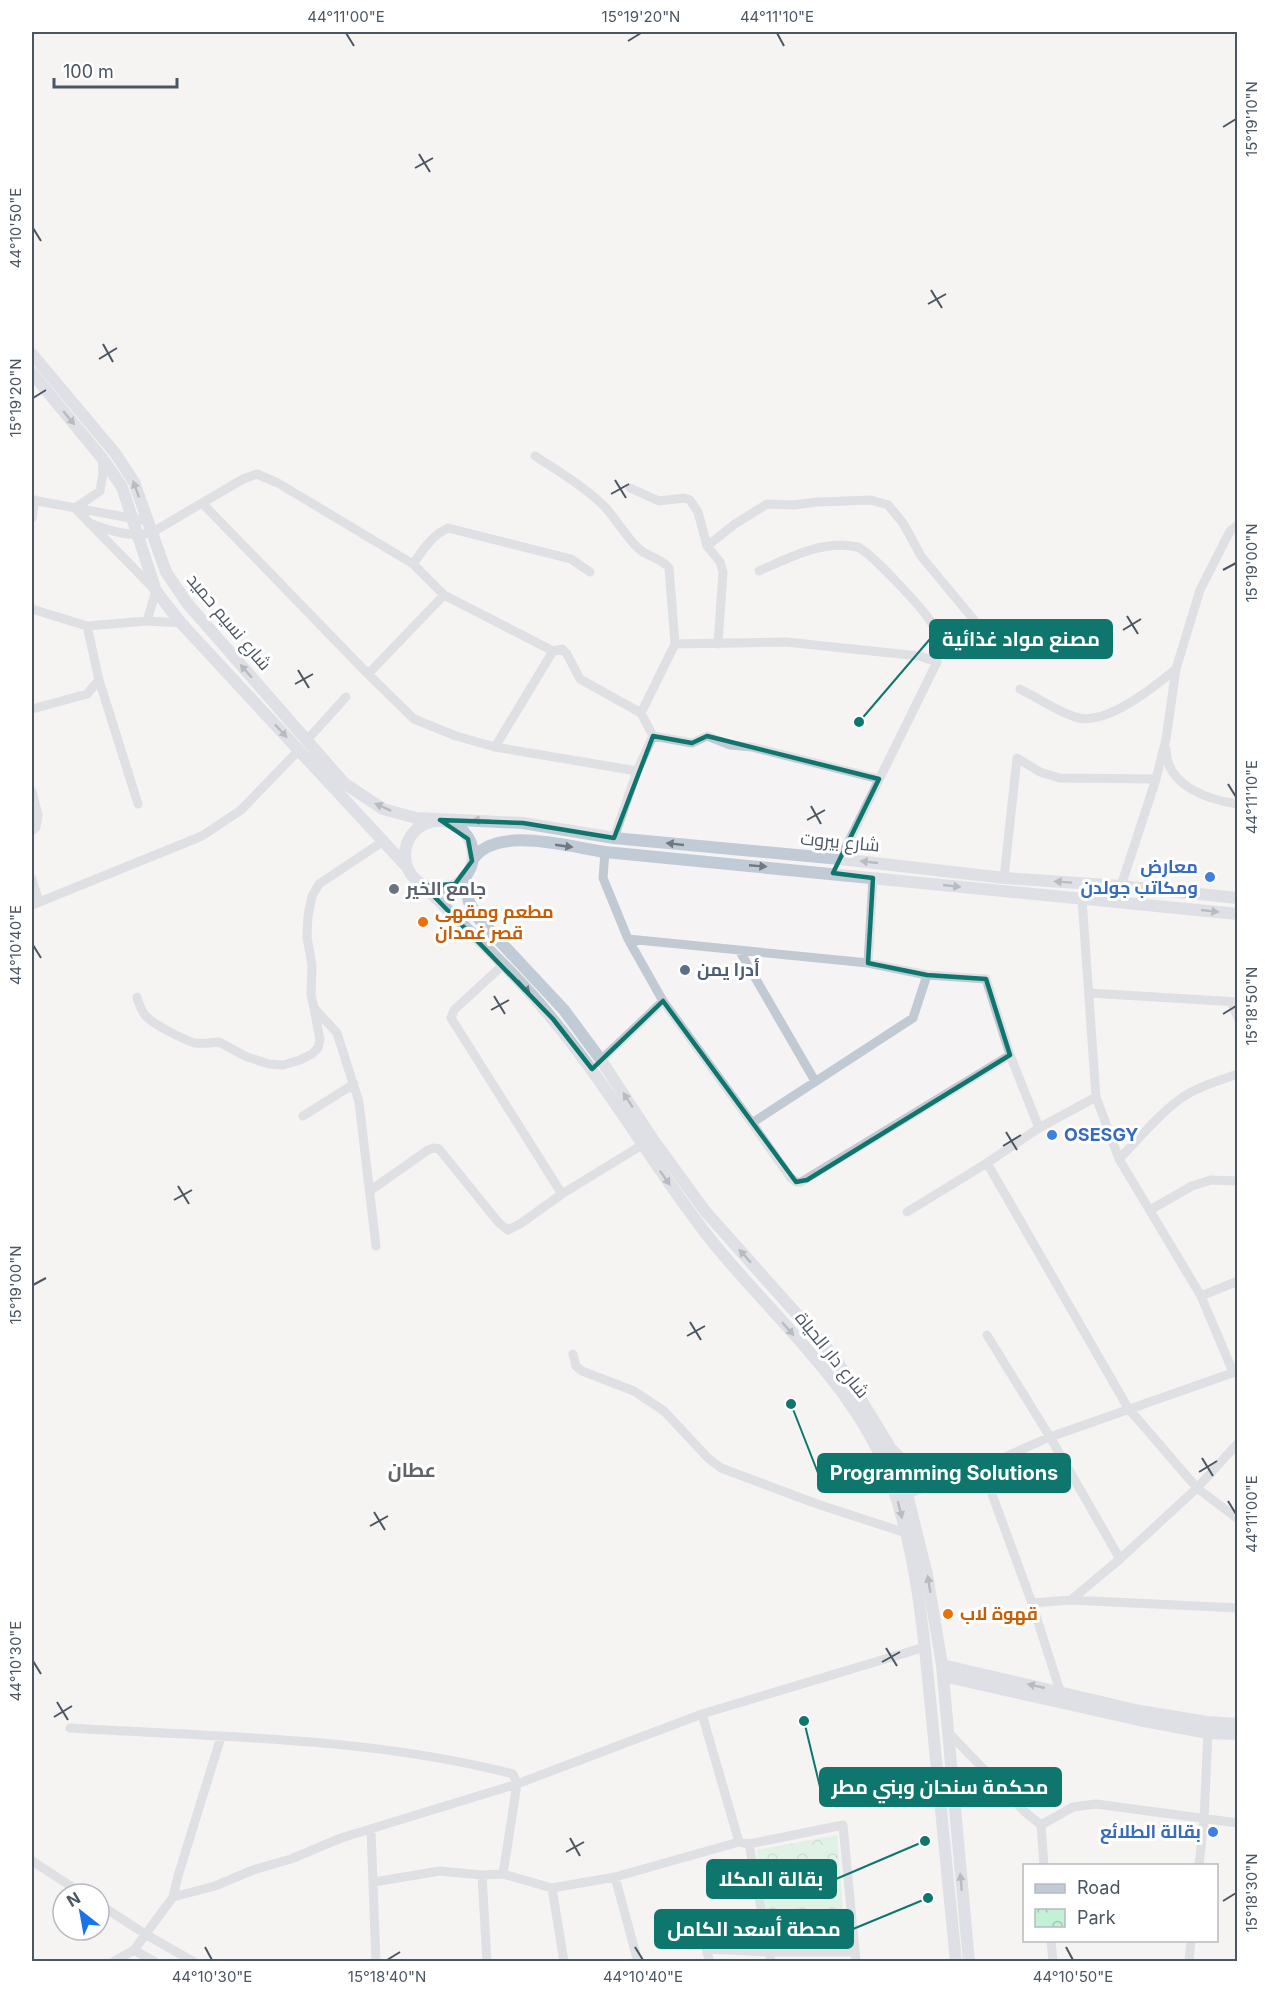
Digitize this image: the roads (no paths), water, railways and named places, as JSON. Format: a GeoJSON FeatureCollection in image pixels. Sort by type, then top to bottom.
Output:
{"type":"FeatureCollection","features":[{"type":"Feature","properties":{"kind":"main road","name":"شارع نسيم حميد"},"geometry":{"type":"LineString","coordinates":[[32,354],[115,453],[134,482],[166,572],[187,603],[382,842],[407,867]]}},
{"type":"Feature","properties":{"kind":"main road","name":"شارع نسيم حميد"},"geometry":{"type":"LineString","coordinates":[[32,373],[102,458],[122,487],[156,591],[181,623],[344,783],[383,809],[416,818],[440,820]]}},
{"type":"Feature","properties":{"kind":"main road","name":"شارع بيروت"},"geometry":{"type":"LineString","coordinates":[[440,820],[523,823],[615,838],[824,865],[873,878],[1238,914]]}},
{"type":"Feature","properties":{"kind":"main road"},"geometry":{"type":"LineString","coordinates":[[440,820],[451,823],[468,838],[472,849],[472,861],[464,877],[455,884],[445,888],[424,886],[407,867],[406,845],[411,835],[419,827],[440,820]]}},
{"type":"Feature","properties":{"kind":"main road","name":"شارع بيروت"},"geometry":{"type":"LineString","coordinates":[[472,861],[476,854],[491,844],[504,840],[520,840],[605,852],[824,865],[840,859],[1004,878],[1121,886],[1238,898]]}},
{"type":"Feature","properties":{"kind":"main road","name":"شارع دار الحياة"},"geometry":{"type":"LineString","coordinates":[[464,877],[470,902],[479,919],[564,1010],[705,1211],[834,1356],[888,1444],[907,1494],[927,1575],[925,1647],[957,1908],[969,1962]]}},
{"type":"Feature","properties":{"kind":"main road","name":"شارع دار الحياة"},"geometry":{"type":"LineString","coordinates":[[424,886],[553,1019],[592,1070],[676,1194],[713,1242],[837,1386],[878,1450],[888,1474],[906,1533],[917,1583],[927,1611],[942,1670],[957,1908],[956,1962]]}},
{"type":"Feature","properties":{"kind":"main road"},"geometry":{"type":"LineString","coordinates":[[1182,908],[1184,894]]}},
{"type":"Feature","properties":{"kind":"main road"},"geometry":{"type":"LineString","coordinates":[[592,1070],[601,1060]]}},
{"type":"Feature","properties":{"kind":"main road"},"geometry":{"type":"LineString","coordinates":[[942,1670],[1060,1691],[1140,1711],[1207,1722],[1238,1724]]}},
{"type":"Feature","properties":{"kind":"main road"},"geometry":{"type":"LineString","coordinates":[[942,1670],[1073,1706],[1209,1733],[1238,1734]]}},
{"type":"Feature","properties":{"kind":"street"},"geometry":{"type":"LineString","coordinates":[[535,456],[603,505],[639,549],[667,564],[669,568],[675,644],[641,713]]}},
{"type":"Feature","properties":{"kind":"street"},"geometry":{"type":"LineString","coordinates":[[75,508],[100,491],[103,473],[102,458]]}},
{"type":"Feature","properties":{"kind":"street"},"geometry":{"type":"LineString","coordinates":[[89,523],[110,531],[137,535],[149,527],[202,503],[243,479],[257,474],[278,483],[413,564],[444,595],[553,651],[562,649],[580,679],[641,713],[653,736]]}},
{"type":"Feature","properties":{"kind":"street"},"geometry":{"type":"LineString","coordinates":[[630,488],[659,501],[684,498],[690,500],[698,512],[707,546],[720,562],[723,572],[718,644]]}},
{"type":"Feature","properties":{"kind":"street"},"geometry":{"type":"LineString","coordinates":[[32,518],[33,500],[131,519],[149,527]]}},
{"type":"Feature","properties":{"kind":"street"},"geometry":{"type":"LineString","coordinates":[[707,546],[767,504],[794,505],[871,500],[888,505],[903,523],[921,556],[974,620]]}},
{"type":"Feature","properties":{"kind":"street"},"geometry":{"type":"LineString","coordinates":[[202,503],[414,719],[456,736],[495,747],[637,771]]}},
{"type":"Feature","properties":{"kind":"street"},"geometry":{"type":"LineString","coordinates":[[75,508],[156,591],[147,621]]}},
{"type":"Feature","properties":{"kind":"street"},"geometry":{"type":"LineString","coordinates":[[1238,525],[1230,531],[1200,590],[1176,669],[1166,754],[1170,768],[1185,786],[1221,802],[1238,804]]}},
{"type":"Feature","properties":{"kind":"street"},"geometry":{"type":"LineString","coordinates":[[413,564],[428,543],[438,533],[448,528],[571,560],[590,572]]}},
{"type":"Feature","properties":{"kind":"street"},"geometry":{"type":"LineString","coordinates":[[759,571],[802,552],[836,546],[859,547],[882,568],[932,623],[940,645],[937,662],[840,859]]}},
{"type":"Feature","properties":{"kind":"street"},"geometry":{"type":"LineString","coordinates":[[368,674],[444,595]]}},
{"type":"Feature","properties":{"kind":"street"},"geometry":{"type":"LineString","coordinates":[[32,609],[87,626],[147,621],[181,623]]}},
{"type":"Feature","properties":{"kind":"street"},"geometry":{"type":"LineString","coordinates":[[87,626],[99,680],[138,804]]}},
{"type":"Feature","properties":{"kind":"street"},"geometry":{"type":"LineString","coordinates":[[675,644],[786,642],[919,656],[937,662]]}},
{"type":"Feature","properties":{"kind":"street"},"geometry":{"type":"LineString","coordinates":[[495,747],[553,651]]}},
{"type":"Feature","properties":{"kind":"street"},"geometry":{"type":"LineString","coordinates":[[1020,689],[1077,718],[1093,718],[1132,703],[1176,669]]}},
{"type":"Feature","properties":{"kind":"street"},"geometry":{"type":"LineString","coordinates":[[32,709],[87,694],[99,680]]}},
{"type":"Feature","properties":{"kind":"street"},"geometry":{"type":"LineString","coordinates":[[32,879],[35,903],[202,836],[241,810],[346,697]]}},
{"type":"Feature","properties":{"kind":"street"},"geometry":{"type":"LineString","coordinates":[[653,736],[692,743],[707,736],[730,745],[752,747],[879,779]]}},
{"type":"Feature","properties":{"kind":"street"},"geometry":{"type":"LineString","coordinates":[[615,838],[637,771],[653,736]]}},
{"type":"Feature","properties":{"kind":"street"},"geometry":{"type":"LineString","coordinates":[[1121,886],[1167,739]]}},
{"type":"Feature","properties":{"kind":"street"},"geometry":{"type":"LineString","coordinates":[[1004,878],[1017,758],[1040,772],[1060,778],[1156,779]]}},
{"type":"Feature","properties":{"kind":"street"},"geometry":{"type":"LineString","coordinates":[[32,791],[38,815],[36,827],[32,831]]}},
{"type":"Feature","properties":{"kind":"street"},"geometry":{"type":"LineString","coordinates":[[137,997],[147,1018],[193,1043],[219,1042],[247,1057],[269,1064],[283,1065],[312,1054],[318,1048],[320,1040],[311,995],[312,965],[308,916],[312,896],[319,884],[382,842]]}},
{"type":"Feature","properties":{"kind":"street"},"geometry":{"type":"LineString","coordinates":[[605,852],[603,878],[628,939],[663,1001],[790,1177],[796,1182],[801,1182],[1010,1055]]}},
{"type":"Feature","properties":{"kind":"street"},"geometry":{"type":"LineString","coordinates":[[868,963],[873,878]]}},
{"type":"Feature","properties":{"kind":"street"},"geometry":{"type":"LineString","coordinates":[[907,1494],[982,1467],[1050,1437],[1235,1371],[1201,1296],[1119,1159],[1096,1097],[1082,898]]}},
{"type":"Feature","properties":{"kind":"street"},"geometry":{"type":"LineString","coordinates":[[628,939],[868,963],[927,975],[986,979],[1010,1055],[1039,1128]]}},
{"type":"Feature","properties":{"kind":"street"},"geometry":{"type":"LineString","coordinates":[[739,950],[815,1081]]}},
{"type":"Feature","properties":{"kind":"street"},"geometry":{"type":"LineString","coordinates":[[503,965],[454,1010],[451,1018],[562,1194]]}},
{"type":"Feature","properties":{"kind":"street"},"geometry":{"type":"LineString","coordinates":[[753,1123],[913,1018],[927,975]]}},
{"type":"Feature","properties":{"kind":"street"},"geometry":{"type":"LineString","coordinates":[[1089,993],[1234,1002],[1238,1018]]}},
{"type":"Feature","properties":{"kind":"street"},"geometry":{"type":"LineString","coordinates":[[601,1060],[663,1001]]}},
{"type":"Feature","properties":{"kind":"street"},"geometry":{"type":"LineString","coordinates":[[314,1008],[336,1033],[359,1102],[376,1246]]}},
{"type":"Feature","properties":{"kind":"street"},"geometry":{"type":"LineString","coordinates":[[1119,1159],[1169,1108],[1186,1095],[1201,1087],[1238,1074]]}},
{"type":"Feature","properties":{"kind":"street"},"geometry":{"type":"LineString","coordinates":[[303,1116],[354,1084]]}},
{"type":"Feature","properties":{"kind":"street"},"geometry":{"type":"LineString","coordinates":[[907,1212],[1039,1128],[1096,1097]]}},
{"type":"Feature","properties":{"kind":"street"},"geometry":{"type":"LineString","coordinates":[[371,1190],[434,1148],[439,1149],[499,1224],[508,1230],[642,1145]]}},
{"type":"Feature","properties":{"kind":"street"},"geometry":{"type":"LineString","coordinates":[[987,1163],[1128,1408],[1197,1488],[1238,1519]]}},
{"type":"Feature","properties":{"kind":"street"},"geometry":{"type":"LineString","coordinates":[[1150,1210],[1192,1186],[1211,1180],[1238,1181]]}},
{"type":"Feature","properties":{"kind":"street"},"geometry":{"type":"LineString","coordinates":[[1201,1296],[1238,1281]]}},
{"type":"Feature","properties":{"kind":"street"},"geometry":{"type":"LineString","coordinates":[[987,1335],[1050,1437],[1120,1559]]}},
{"type":"Feature","properties":{"kind":"street"},"geometry":{"type":"LineString","coordinates":[[573,1354],[576,1366],[582,1371],[634,1391],[664,1410],[708,1458],[721,1468],[817,1504],[906,1533]]}},
{"type":"Feature","properties":{"kind":"street"},"geometry":{"type":"LineString","coordinates":[[1071,1600],[1120,1559],[1197,1488],[1238,1443]]}},
{"type":"Feature","properties":{"kind":"street"},"geometry":{"type":"LineString","coordinates":[[888,1444],[920,1475],[934,1485]]}},
{"type":"Feature","properties":{"kind":"street"},"geometry":{"type":"LineString","coordinates":[[982,1467],[1032,1603],[1060,1691]]}},
{"type":"Feature","properties":{"kind":"street"},"geometry":{"type":"LineString","coordinates":[[1032,1603],[1071,1600],[1238,1608]]}},
{"type":"Feature","properties":{"kind":"street"},"geometry":{"type":"LineString","coordinates":[[173,1897],[215,1886],[253,1870],[291,1859],[341,1838],[517,1785],[702,1714],[925,1647]]}},
{"type":"Feature","properties":{"kind":"street"},"geometry":{"type":"LineString","coordinates":[[702,1714],[744,1843],[769,1957]]}},
{"type":"Feature","properties":{"kind":"street"},"geometry":{"type":"LineString","coordinates":[[70,1728],[343,1745],[474,1764],[513,1774],[517,1785],[503,1874]]}},
{"type":"Feature","properties":{"kind":"street"},"geometry":{"type":"LineString","coordinates":[[947,1731],[1025,1812],[1041,1825],[1044,1864]]}},
{"type":"Feature","properties":{"kind":"street"},"geometry":{"type":"LineString","coordinates":[[1199,1864],[1209,1733]]}},
{"type":"Feature","properties":{"kind":"street"},"geometry":{"type":"LineString","coordinates":[[113,1962],[134,1950],[173,1897],[221,1737]]}},
{"type":"Feature","properties":{"kind":"street"},"geometry":{"type":"LineString","coordinates":[[1041,1825],[1073,1808],[1096,1804],[1238,1823]]}},
{"type":"Feature","properties":{"kind":"street"},"geometry":{"type":"LineString","coordinates":[[374,1882],[440,1871],[482,1875],[503,1874],[552,1888],[615,1877],[744,1843],[843,1825],[856,1957],[769,1957],[706,1949],[710,1962]]}},
{"type":"Feature","properties":{"kind":"street"},"geometry":{"type":"LineString","coordinates":[[371,1830],[376,1962]]}},
{"type":"Feature","properties":{"kind":"street"},"geometry":{"type":"LineString","coordinates":[[32,1861],[64,1882]]}},
{"type":"Feature","properties":{"kind":"street"},"geometry":{"type":"LineString","coordinates":[[482,1875],[487,1962]]}},
{"type":"Feature","properties":{"kind":"street"},"geometry":{"type":"LineString","coordinates":[[615,1877],[638,1962]]}},
{"type":"Feature","properties":{"kind":"street"},"geometry":{"type":"LineString","coordinates":[[552,1888],[564,1962]]}},
{"type":"Feature","properties":{"kind":"street"},"geometry":{"type":"LineString","coordinates":[[111,1912],[194,1962]]}},
{"type":"Feature","properties":{"kind":"street"},"geometry":{"type":"LineString","coordinates":[[1051,1942],[1053,1962]]}},
{"type":"Feature","properties":{"kind":"street"},"geometry":{"type":"LineString","coordinates":[[1190,1962],[1191,1942]]}},
{"type":"Feature","properties":{"kind":"street"},"geometry":{"type":"LineString","coordinates":[[134,1950],[155,1962]]}},
{"type":"Feature","properties":{"kind":"place","name":"مصنع مواد غذائية"},"geometry":{"type":"Point","coordinates":[859,722]}},
{"type":"Feature","properties":{"kind":"place","name":"معارض ومكاتب جولدن"},"geometry":{"type":"Point","coordinates":[1210,877]}},
{"type":"Feature","properties":{"kind":"place","name":"جامع الخير"},"geometry":{"type":"Point","coordinates":[394,889]}},
{"type":"Feature","properties":{"kind":"place","name":"مطعم ومقهى قصر غمدان"},"geometry":{"type":"Point","coordinates":[423,922]}},
{"type":"Feature","properties":{"kind":"place","name":"أدرا يمن"},"geometry":{"type":"Point","coordinates":[685,970]}},
{"type":"Feature","properties":{"kind":"place","name":"OSESGY"},"geometry":{"type":"Point","coordinates":[1052,1135]}},
{"type":"Feature","properties":{"kind":"place","name":"Programming Solutions"},"geometry":{"type":"Point","coordinates":[791,1404]}},
{"type":"Feature","properties":{"kind":"place","name":"قهوة لاب"},"geometry":{"type":"Point","coordinates":[948,1614]}},
{"type":"Feature","properties":{"kind":"place","name":"محكمة سنحان وبني مطر"},"geometry":{"type":"Point","coordinates":[804,1721]}},
{"type":"Feature","properties":{"kind":"place","name":"بقالة الطلائع"},"geometry":{"type":"Point","coordinates":[1213,1832]}},
{"type":"Feature","properties":{"kind":"place","name":"بقالة المكلا"},"geometry":{"type":"Point","coordinates":[925,1841]}},
{"type":"Feature","properties":{"kind":"place","name":"محطة أسعد الكامل"},"geometry":{"type":"Point","coordinates":[928,1898]}},
{"type":"Feature","properties":{"kind":"district","name":"عطان"},"geometry":{"type":"Point","coordinates":[412,1470]}}]}
